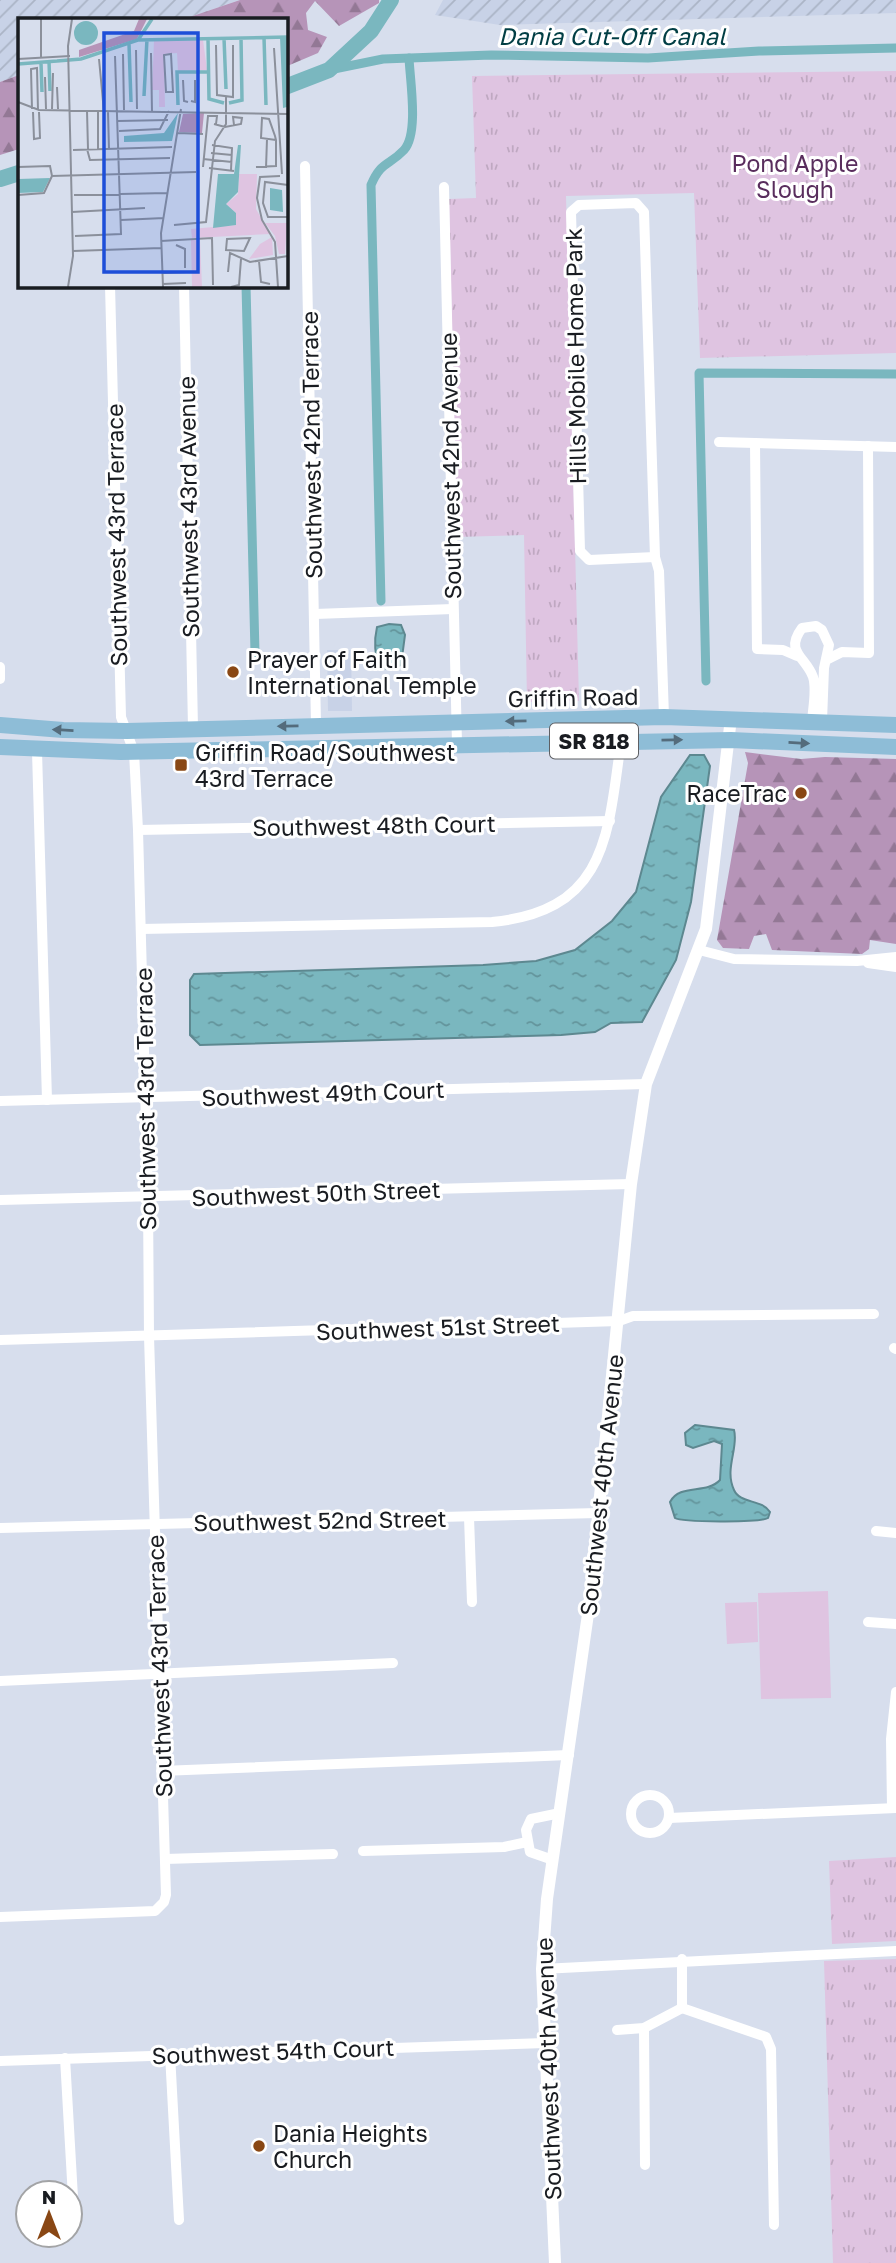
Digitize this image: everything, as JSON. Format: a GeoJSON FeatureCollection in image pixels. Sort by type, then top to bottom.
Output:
{"type":"FeatureCollection","features":[{"type":"Feature","properties":{"kind":"main road","name":"Griffin Road"},"geometry":{"type":"LineString","coordinates":[[0,725],[127,731],[664,717],[896,724]]}},
{"type":"Feature","properties":{"kind":"main road","name":"Griffin Road"},"geometry":{"type":"LineString","coordinates":[[0,747],[37,751],[134,752],[731,740],[896,747]]}},
{"type":"Feature","properties":{"kind":"street","name":"Southwest 42nd Terrace"},"geometry":{"type":"LineString","coordinates":[[305,166],[316,725]]}},
{"type":"Feature","properties":{"kind":"street","name":"Southwest 42nd Avenue"},"geometry":{"type":"LineString","coordinates":[[444,187],[457,744]]}},
{"type":"Feature","properties":{"kind":"street","name":"Hills Mobile Home Park"},"geometry":{"type":"LineString","coordinates":[[655,557],[589,560],[580,551],[571,212],[579,205],[636,203],[644,212],[655,557],[659,571],[664,717]]}},
{"type":"Feature","properties":{"kind":"street","name":"Southwest 43rd Terrace"},"geometry":{"type":"LineString","coordinates":[[0,1917],[155,1911],[164,1902],[166,1895],[149,1336],[146,1098],[138,830],[134,752],[121,717],[110,287]]}},
{"type":"Feature","properties":{"kind":"street","name":"Southwest 43rd Avenue"},"geometry":{"type":"LineString","coordinates":[[184,287],[193,729]]}},
{"type":"Feature","properties":{"kind":"street"},"geometry":{"type":"LineString","coordinates":[[719,442],[896,447]]}},
{"type":"Feature","properties":{"kind":"street"},"geometry":{"type":"LineString","coordinates":[[755,443],[757,649],[783,650],[797,656],[813,678],[817,721]]}},
{"type":"Feature","properties":{"kind":"street"},"geometry":{"type":"LineString","coordinates":[[829,645],[842,652],[869,653],[868,446]]}},
{"type":"Feature","properties":{"kind":"street"},"geometry":{"type":"LineString","coordinates":[[315,614],[453,609]]}},
{"type":"Feature","properties":{"kind":"street"},"geometry":{"type":"LineString","coordinates":[[783,650],[797,638],[802,628],[816,626],[824,634],[829,645],[817,721]]}},
{"type":"Feature","properties":{"kind":"street"},"geometry":{"type":"LineString","coordinates":[[797,638],[797,656]]}},
{"type":"Feature","properties":{"kind":"street"},"geometry":{"type":"LineString","coordinates":[[826,660],[842,652]]}},
{"type":"Feature","properties":{"kind":"street"},"geometry":{"type":"LineString","coordinates":[[0,667],[0,679]]}},
{"type":"Feature","properties":{"kind":"street","name":"Southwest 40th Avenue"},"geometry":{"type":"LineString","coordinates":[[555,2263],[542,1969],[553,1860],[569,1755],[619,1321],[631,1184],[646,1084],[699,950],[712,900],[731,740],[731,718]]}},
{"type":"Feature","properties":{"kind":"street"},"geometry":{"type":"LineString","coordinates":[[141,929],[492,922],[534,914],[575,891],[601,853],[610,821],[621,741]]}},
{"type":"Feature","properties":{"kind":"street"},"geometry":{"type":"LineString","coordinates":[[37,751],[47,1100]]}},
{"type":"Feature","properties":{"kind":"street","name":"Southwest 48th Court"},"geometry":{"type":"LineString","coordinates":[[138,830],[610,821]]}},
{"type":"Feature","properties":{"kind":"street"},"geometry":{"type":"LineString","coordinates":[[699,950],[734,959],[857,961],[896,957]]}},
{"type":"Feature","properties":{"kind":"street"},"geometry":{"type":"LineString","coordinates":[[857,961],[896,967]]}},
{"type":"Feature","properties":{"kind":"street","name":"Southwest 49th Court"},"geometry":{"type":"LineString","coordinates":[[0,1101],[646,1084]]}},
{"type":"Feature","properties":{"kind":"street","name":"Southwest 50th Street"},"geometry":{"type":"LineString","coordinates":[[0,1200],[631,1184]]}},
{"type":"Feature","properties":{"kind":"street","name":"Southwest 51st Street"},"geometry":{"type":"LineString","coordinates":[[0,1340],[619,1321],[633,1316],[874,1314]]}},
{"type":"Feature","properties":{"kind":"street","name":"Southwest 52nd Street"},"geometry":{"type":"LineString","coordinates":[[0,1528],[598,1513]]}},
{"type":"Feature","properties":{"kind":"street"},"geometry":{"type":"LineString","coordinates":[[469,1517],[472,1602]]}},
{"type":"Feature","properties":{"kind":"street"},"geometry":{"type":"LineString","coordinates":[[876,1531],[896,1533]]}},
{"type":"Feature","properties":{"kind":"street"},"geometry":{"type":"LineString","coordinates":[[868,1622],[896,1625]]}},
{"type":"Feature","properties":{"kind":"street"},"geometry":{"type":"LineString","coordinates":[[0,1681],[393,1662]]}},
{"type":"Feature","properties":{"kind":"street"},"geometry":{"type":"LineString","coordinates":[[669,1818],[894,1808],[891,1739],[896,1692]]}},
{"type":"Feature","properties":{"kind":"street"},"geometry":{"type":"LineString","coordinates":[[161,1771],[569,1755]]}},
{"type":"Feature","properties":{"kind":"street"},"geometry":{"type":"LineString","coordinates":[[654,1795],[665,1801],[669,1818],[662,1829],[649,1833],[636,1828],[631,1809],[637,1799],[654,1795]]}},
{"type":"Feature","properties":{"kind":"street"},"geometry":{"type":"LineString","coordinates":[[553,1860],[530,1852],[527,1830],[531,1819],[560,1813]]}},
{"type":"Feature","properties":{"kind":"street"},"geometry":{"type":"LineString","coordinates":[[363,1851],[504,1847],[527,1842]]}},
{"type":"Feature","properties":{"kind":"street"},"geometry":{"type":"LineString","coordinates":[[165,1858],[333,1854]]}},
{"type":"Feature","properties":{"kind":"street"},"geometry":{"type":"LineString","coordinates":[[542,1969],[682,1959],[896,1951]]}},
{"type":"Feature","properties":{"kind":"street"},"geometry":{"type":"LineString","coordinates":[[682,1959],[682,2008]]}},
{"type":"Feature","properties":{"kind":"street"},"geometry":{"type":"LineString","coordinates":[[617,2030],[644,2028],[682,2008],[766,2037],[771,2049],[774,2225]]}},
{"type":"Feature","properties":{"kind":"street"},"geometry":{"type":"LineString","coordinates":[[644,2028],[646,2165]]}},
{"type":"Feature","properties":{"kind":"street","name":"Southwest 54th Court"},"geometry":{"type":"LineString","coordinates":[[0,2061],[545,2043]]}},
{"type":"Feature","properties":{"kind":"street"},"geometry":{"type":"LineString","coordinates":[[170,2054],[179,2220]]}},
{"type":"Feature","properties":{"kind":"street"},"geometry":{"type":"LineString","coordinates":[[65,2058],[72,2179]]}},
{"type":"Feature","properties":{"kind":"shaded area"},"geometry":{"type":"Polygon","coordinates":[[[0,0],[240,0],[187,18],[18,18],[18,75],[0,82],[0,0]]]}},
{"type":"Feature","properties":{"kind":"shaded area"},"geometry":{"type":"Polygon","coordinates":[[[443,0],[896,0],[896,13],[500,25],[435,15],[443,0]]]}},
{"type":"Feature","properties":{"kind":"shaded area"},"geometry":{"type":"Polygon","coordinates":[[[327,650],[351,650],[352,711],[328,711],[327,650]]]}},
{"type":"Feature","properties":{"kind":"green space"},"geometry":{"type":"Polygon","coordinates":[[[240,0],[379,0],[379,3],[339,26],[315,1],[306,13],[308,30],[327,37],[318,53],[287,66],[287,18],[187,18],[240,0]]]}},
{"type":"Feature","properties":{"kind":"green space","name":"Pond Apple Slough"},"geometry":{"type":"Polygon","coordinates":[[[896,71],[896,353],[700,358],[694,193],[566,196],[579,701],[527,702],[524,535],[457,537],[449,199],[476,198],[472,76],[896,71]]]}},
{"type":"Feature","properties":{"kind":"green space"},"geometry":{"type":"Polygon","coordinates":[[[18,75],[18,149],[0,155],[0,82],[18,75]]]}},
{"type":"Feature","properties":{"kind":"green space"},"geometry":{"type":"Polygon","coordinates":[[[745,752],[801,759],[896,759],[896,944],[870,940],[869,949],[862,954],[772,950],[766,934],[754,936],[749,949],[723,948],[717,940],[748,763],[745,752]]]}},
{"type":"Feature","properties":{"kind":"green space"},"geometry":{"type":"Polygon","coordinates":[[[828,1591],[831,1698],[761,1699],[758,1593],[828,1591]]]}},
{"type":"Feature","properties":{"kind":"green space"},"geometry":{"type":"Polygon","coordinates":[[[757,1602],[758,1642],[727,1644],[725,1603],[757,1602]]]}},
{"type":"Feature","properties":{"kind":"green space"},"geometry":{"type":"Polygon","coordinates":[[[896,1857],[896,1941],[832,1944],[829,1861],[896,1857]]]}},
{"type":"Feature","properties":{"kind":"green space"},"geometry":{"type":"Polygon","coordinates":[[[896,1959],[896,2263],[833,2263],[824,1961],[896,1959]]]}},
{"type":"Feature","properties":{"kind":"water"},"geometry":{"type":"Polygon","coordinates":[[[401,625],[405,635],[401,665],[391,669],[381,668],[375,648],[377,627],[401,625]]]}},
{"type":"Feature","properties":{"kind":"water"},"geometry":{"type":"Polygon","coordinates":[[[690,755],[704,755],[710,766],[691,902],[676,960],[642,1022],[611,1023],[595,1032],[561,1035],[200,1045],[190,1035],[190,980],[194,974],[483,965],[536,961],[575,950],[612,921],[636,892],[661,797],[690,755]]]}},
{"type":"Feature","properties":{"kind":"water"},"geometry":{"type":"Polygon","coordinates":[[[695,1425],[734,1430],[735,1444],[730,1474],[734,1490],[741,1498],[766,1508],[770,1512],[768,1518],[720,1521],[675,1518],[670,1502],[674,1496],[708,1487],[720,1480],[722,1444],[714,1441],[693,1448],[686,1445],[685,1433],[695,1425]]]}},
{"type":"Feature","properties":{"kind":"waterway"},"geometry":{"type":"LineString","coordinates":[[287,86],[329,70],[371,31],[391,0]]}},
{"type":"Feature","properties":{"kind":"waterway","name":"Dania Cut-Off Canal"},"geometry":{"type":"LineString","coordinates":[[329,70],[383,59],[491,55],[648,58],[759,51],[896,48]]}},
{"type":"Feature","properties":{"kind":"waterway"},"geometry":{"type":"LineString","coordinates":[[381,601],[371,185],[378,172],[399,155],[409,142],[412,120],[409,58]]}},
{"type":"Feature","properties":{"kind":"waterway"},"geometry":{"type":"LineString","coordinates":[[0,179],[18,173]]}},
{"type":"Feature","properties":{"kind":"waterway"},"geometry":{"type":"LineString","coordinates":[[246,287],[255,653]]}},
{"type":"Feature","properties":{"kind":"waterway"},"geometry":{"type":"LineString","coordinates":[[706,681],[699,373],[896,374]]}},
{"type":"Feature","properties":{"kind":"place","name":"Prayer of Faith International Temple"},"geometry":{"type":"Point","coordinates":[233,672]}},
{"type":"Feature","properties":{"kind":"place","name":"Griffin Road/Southwest 43rd Terrace"},"geometry":{"type":"Point","coordinates":[181,765]}},
{"type":"Feature","properties":{"kind":"place","name":"RaceTrac"},"geometry":{"type":"Point","coordinates":[801,793]}},
{"type":"Feature","properties":{"kind":"place","name":"Dania Heights Church"},"geometry":{"type":"Point","coordinates":[259,2146]}}]}
